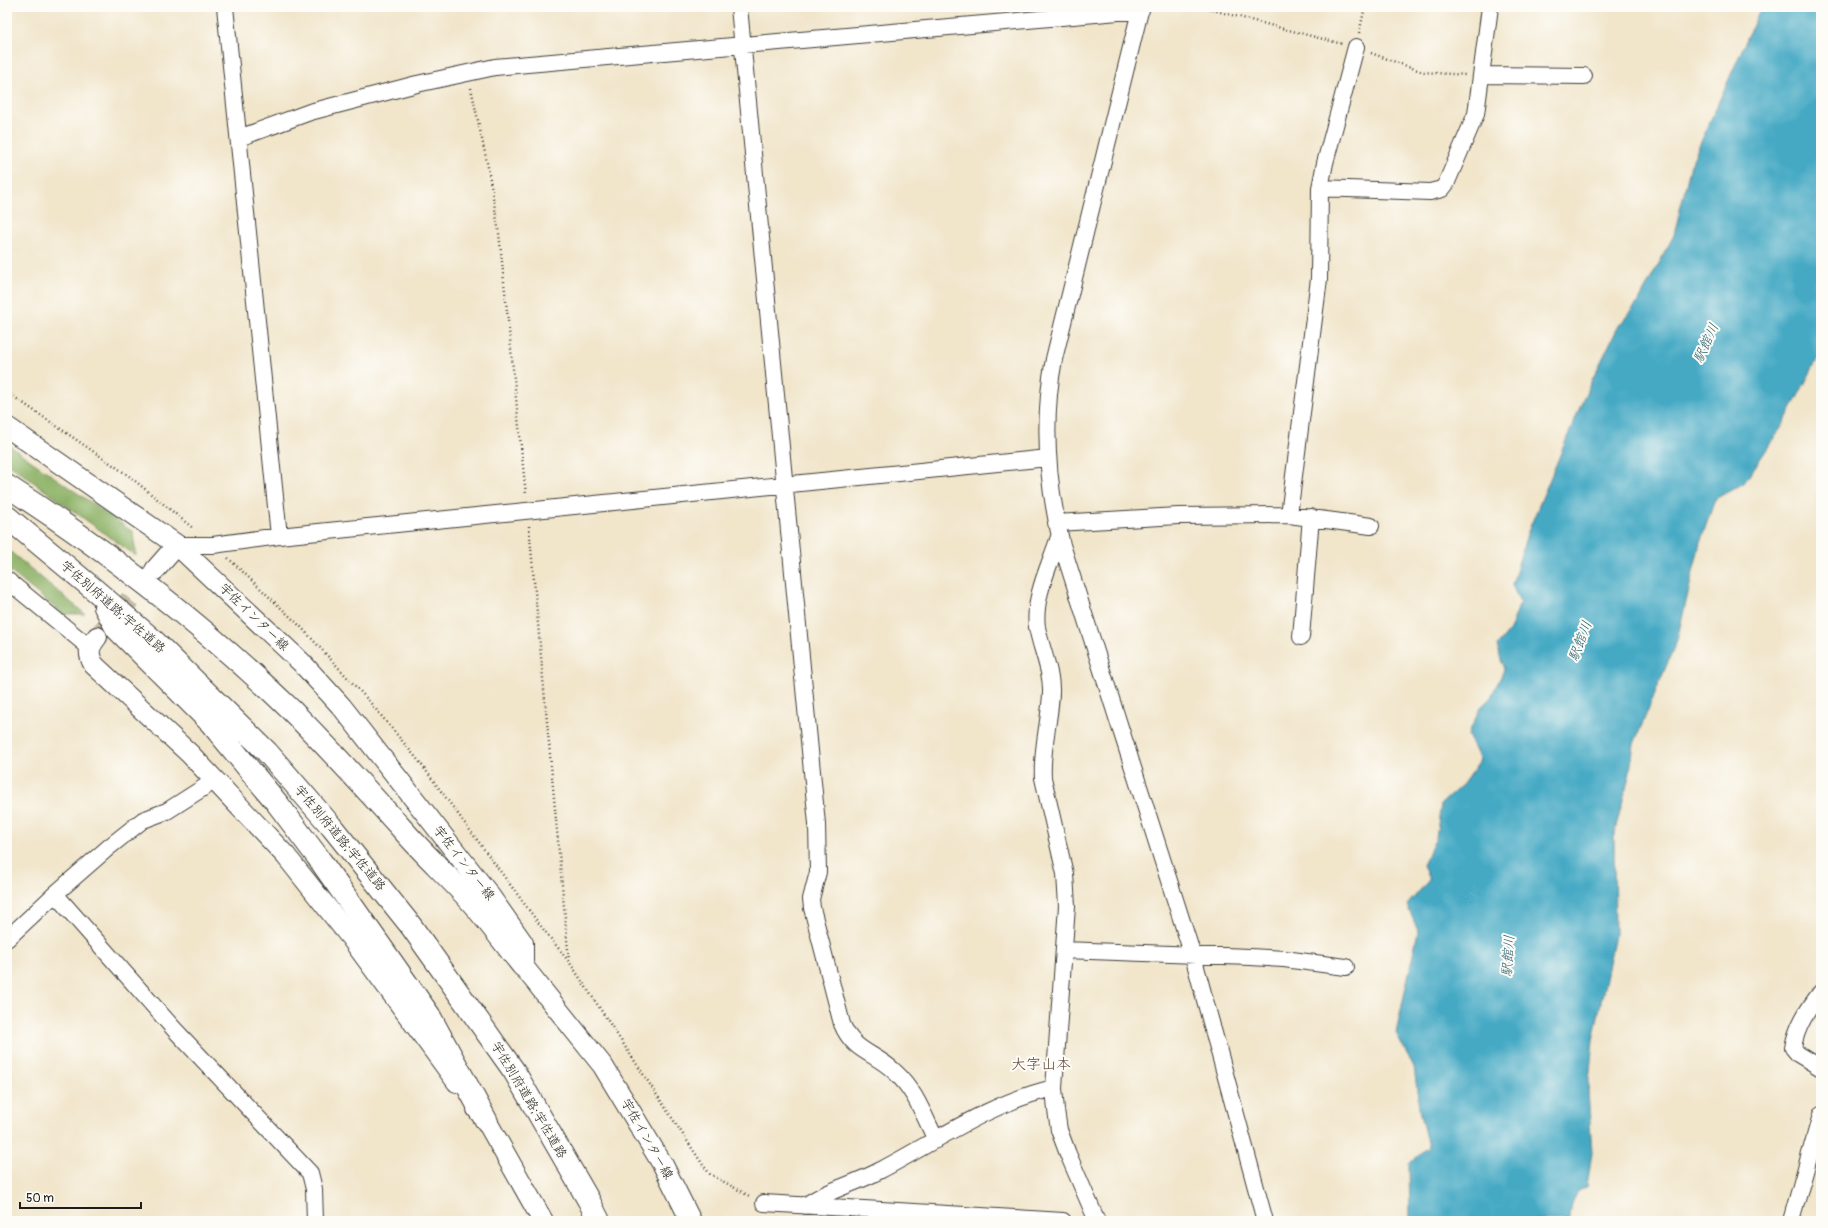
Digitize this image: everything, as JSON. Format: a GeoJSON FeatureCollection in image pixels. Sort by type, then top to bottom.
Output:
{"type":"FeatureCollection","features":[{"type":"Feature","properties":{"kind":"highway"},"geometry":{"type":"LineString","coordinates":[[7,486],[82,536],[148,586],[202,629],[291,710],[335,754],[404,831],[470,900],[523,966]]}},
{"type":"Feature","properties":{"kind":"highway","name":"宇佐別府道路;宇佐道路"},"geometry":{"type":"LineString","coordinates":[[7,517],[152,639],[267,752],[372,875],[458,989],[514,1071],[599,1221]]}},
{"type":"Feature","properties":{"kind":"highway"},"geometry":{"type":"LineString","coordinates":[[96,591],[117,629],[211,723],[277,803],[317,856],[429,1015],[487,1122]]}},
{"type":"Feature","properties":{"kind":"main road","name":"宇佐インター線"},"geometry":{"type":"LineString","coordinates":[[7,427],[177,545],[272,634],[342,707],[487,892],[523,943],[523,966],[603,1066],[663,1165],[691,1221]]}},
{"type":"Feature","properties":{"kind":"main road"},"geometry":{"type":"LineString","coordinates":[[155,570],[177,545]]}},
{"type":"Feature","properties":{"kind":"main road"},"geometry":{"type":"LineString","coordinates":[[93,642],[89,658],[94,665],[190,754],[286,856],[352,939],[487,1122],[543,1221]]}},
{"type":"Feature","properties":{"kind":"street"},"geometry":{"type":"LineString","coordinates":[[225,7],[279,536]]}},
{"type":"Feature","properties":{"kind":"street"},"geometry":{"type":"LineString","coordinates":[[740,7],[818,835],[818,872],[810,899],[842,1024],[846,1034],[851,1041],[884,1062],[904,1081],[913,1093],[936,1140]]}},
{"type":"Feature","properties":{"kind":"street"},"geometry":{"type":"LineString","coordinates":[[1320,188],[1430,192],[1442,189],[1446,184],[1474,120],[1490,7]]}},
{"type":"Feature","properties":{"kind":"street"},"geometry":{"type":"LineString","coordinates":[[239,138],[310,112],[417,84],[489,68],[1141,8],[1054,359],[1047,409],[1048,458],[1058,530],[1193,956],[1265,1221]]}},
{"type":"Feature","properties":{"kind":"street"},"geometry":{"type":"LineString","coordinates":[[1290,515],[1319,278],[1320,188],[1356,47]]}},
{"type":"Feature","properties":{"kind":"street"},"geometry":{"type":"LineString","coordinates":[[1481,75],[1584,76]]}},
{"type":"Feature","properties":{"kind":"street"},"geometry":{"type":"LineString","coordinates":[[177,545],[213,545],[279,536],[784,483],[1048,458]]}},
{"type":"Feature","properties":{"kind":"street"},"geometry":{"type":"LineString","coordinates":[[1058,530],[1178,516],[1290,515],[1371,526]]}},
{"type":"Feature","properties":{"kind":"street"},"geometry":{"type":"LineString","coordinates":[[1301,637],[1311,517]]}},
{"type":"Feature","properties":{"kind":"street"},"geometry":{"type":"LineString","coordinates":[[1058,530],[1039,596],[1036,614],[1051,683],[1042,764],[1045,791],[1067,887],[1054,1088],[1059,1130],[1097,1221]]}},
{"type":"Feature","properties":{"kind":"street"},"geometry":{"type":"LineString","coordinates":[[7,580],[93,642]]}},
{"type":"Feature","properties":{"kind":"street"},"geometry":{"type":"LineString","coordinates":[[7,939],[55,894],[109,847],[143,820],[167,810],[214,781]]}},
{"type":"Feature","properties":{"kind":"street"},"geometry":{"type":"LineString","coordinates":[[55,894],[174,1029],[310,1173],[314,1189],[315,1220]]}},
{"type":"Feature","properties":{"kind":"street"},"geometry":{"type":"LineString","coordinates":[[1064,950],[1284,959],[1346,967]]}},
{"type":"Feature","properties":{"kind":"street"},"geometry":{"type":"LineString","coordinates":[[1821,992],[1795,1037],[1793,1048],[1798,1054],[1821,1068]]}},
{"type":"Feature","properties":{"kind":"street"},"geometry":{"type":"LineString","coordinates":[[806,1206],[816,1198],[865,1178],[1000,1107],[1038,1092],[1054,1088]]}},
{"type":"Feature","properties":{"kind":"street"},"geometry":{"type":"LineString","coordinates":[[1791,1221],[1821,1115]]}},
{"type":"Feature","properties":{"kind":"street"},"geometry":{"type":"LineString","coordinates":[[764,1203],[932,1217],[1063,1221]]}},
{"type":"Feature","properties":{"kind":"path"},"geometry":{"type":"LineString","coordinates":[[1356,47],[1365,7]]}},
{"type":"Feature","properties":{"kind":"green space"},"geometry":{"type":"Polygon","coordinates":[[[7,444],[133,532],[136,556],[7,463],[7,444]]]}},
{"type":"Feature","properties":{"kind":"green space"},"geometry":{"type":"Polygon","coordinates":[[[7,549],[85,614],[63,614],[7,569],[7,549]]]}},
{"type":"Feature","properties":{"kind":"water","name":"駅館川"},"geometry":{"type":"Polygon","coordinates":[[[1761,7],[1821,7],[1821,352],[1783,425],[1744,483],[1715,499],[1700,543],[1677,640],[1634,744],[1629,777],[1614,834],[1615,935],[1593,1040],[1588,1091],[1592,1152],[1587,1187],[1578,1192],[1572,1201],[1569,1221],[1410,1221],[1409,1164],[1428,1147],[1420,1114],[1414,1067],[1396,1033],[1418,931],[1407,905],[1429,880],[1423,865],[1436,838],[1441,804],[1463,784],[1480,760],[1468,735],[1480,708],[1491,697],[1504,670],[1497,646],[1510,630],[1520,603],[1512,585],[1527,534],[1588,388],[1618,327],[1639,301],[1674,235],[1691,164],[1761,7]]]}},
{"type":"Feature","properties":{"kind":"tunnel"},"geometry":{"type":"LineString","coordinates":[[97,637],[154,572]]}},
{"type":"Feature","properties":{"kind":"district","name":"大字山本"},"geometry":{"type":"Point","coordinates":[1041,1064]}}]}
